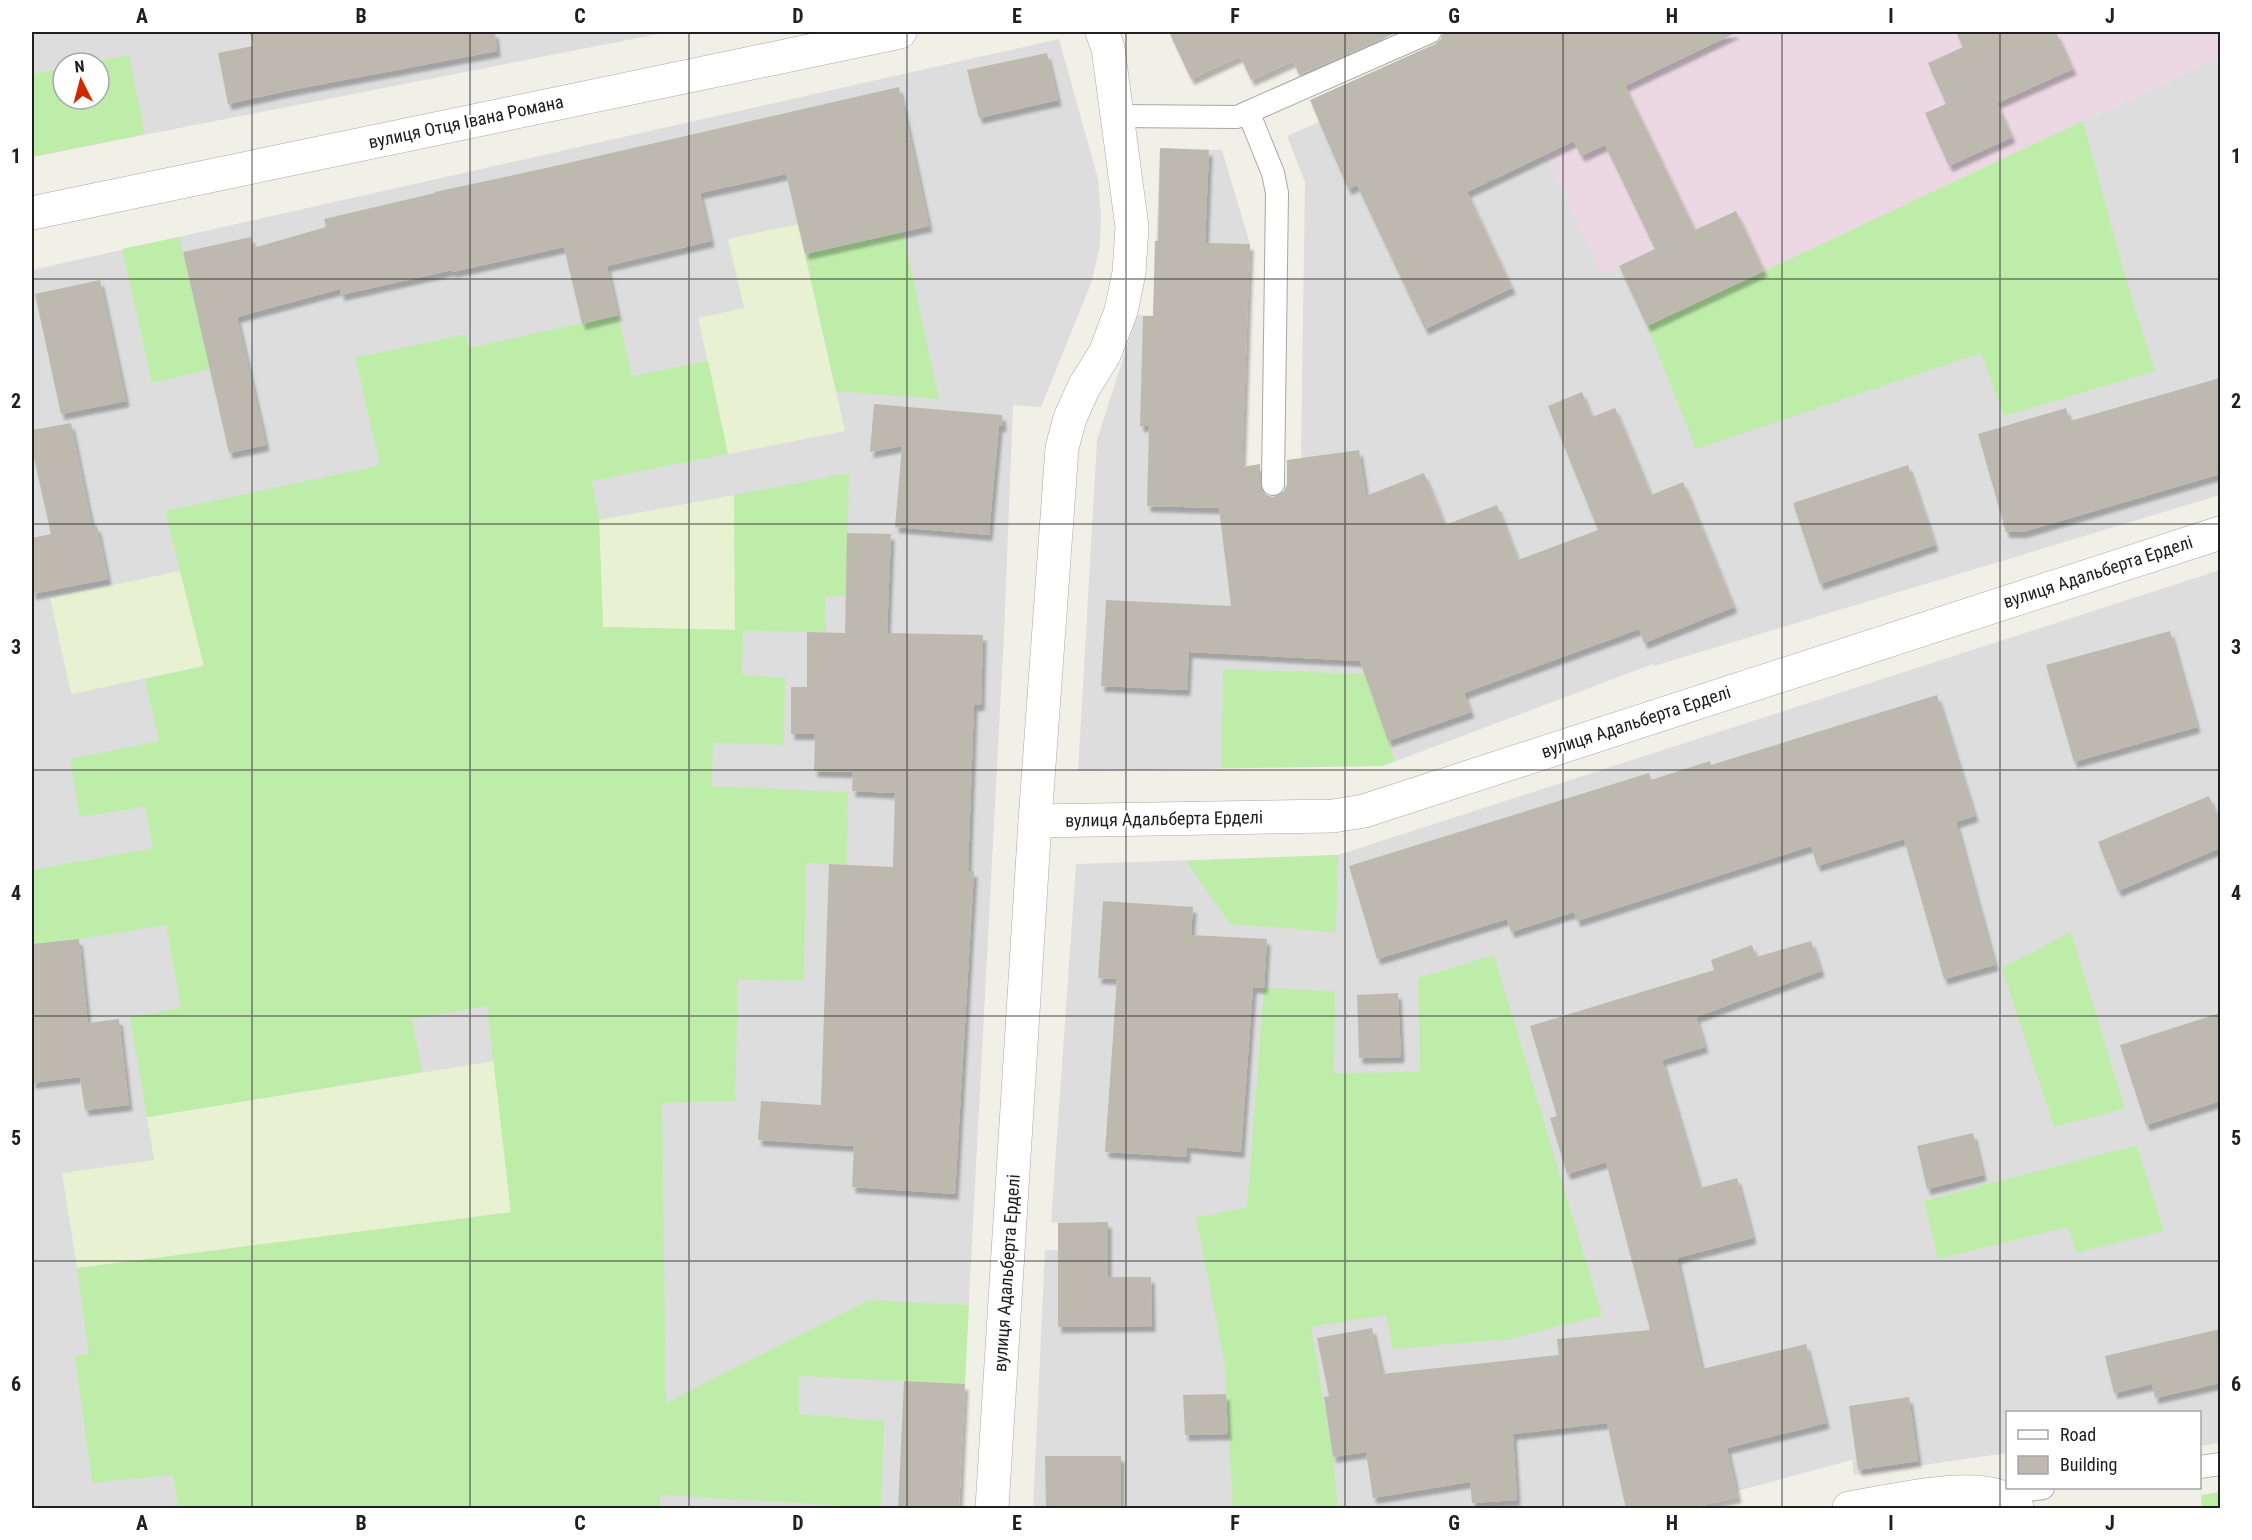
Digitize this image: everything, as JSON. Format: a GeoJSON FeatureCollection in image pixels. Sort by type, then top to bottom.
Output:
{"type":"FeatureCollection","features":[{"type":"Feature","properties":{"kind":"street","name":"вулиця Отця Івана Романа"},"geometry":{"type":"LineString","coordinates":[[32,213],[900,32]]}},
{"type":"Feature","properties":{"kind":"street"},"geometry":{"type":"LineString","coordinates":[[1102,32],[1108,48],[1116,116]]}},
{"type":"Feature","properties":{"kind":"street","name":"вулиця Адальберта Ерделі"},"geometry":{"type":"LineString","coordinates":[[992,1509],[1035,821],[1062,448],[1070,418],[1084,387],[1105,353],[1121,311],[1129,273],[1132,227],[1116,116]]}},
{"type":"Feature","properties":{"kind":"street","name":"вулиця Адальберта Ерделі"},"geometry":{"type":"LineString","coordinates":[[1035,821],[1334,816],[1364,811],[2220,533]]}},
{"type":"Feature","properties":{"kind":"street"},"geometry":{"type":"LineString","coordinates":[[1849,1509],[1946,1492],[1973,1490],[2006,1501]]}},
{"type":"Feature","properties":{"kind":"lane"},"geometry":{"type":"LineString","coordinates":[[1116,116],[1228,118],[1249,114],[1430,32]]}},
{"type":"Feature","properties":{"kind":"lane"},"geometry":{"type":"LineString","coordinates":[[1249,114],[1273,174],[1277,193],[1273,484]]}},
{"type":"Feature","properties":{"kind":"lane"},"geometry":{"type":"LineString","coordinates":[[2201,1467],[2220,1464]]}},
{"type":"Feature","properties":{"kind":"lane"},"geometry":{"type":"LineString","coordinates":[[2006,1501],[2040,1489]]}},
{"type":"Feature","properties":{"kind":"shaded area"},"geometry":{"type":"Polygon","coordinates":[[[32,32],[669,32],[32,157],[32,32]]]}},
{"type":"Feature","properties":{"kind":"shaded area"},"geometry":{"type":"Polygon","coordinates":[[[1519,32],[2220,32],[2220,57],[1647,326],[1619,266],[1602,275],[1546,155],[1538,158],[1486,47],[1519,32]]]}},
{"type":"Feature","properties":{"kind":"shaded area"},"geometry":{"type":"Polygon","coordinates":[[[1059,39],[1098,179],[1101,215],[1100,245],[1092,281],[1041,407],[1013,405],[1004,635],[958,1508],[32,1508],[32,270],[1059,39]]]}},
{"type":"Feature","properties":{"kind":"shaded area"},"geometry":{"type":"Polygon","coordinates":[[[2220,57],[2220,495],[1654,666],[1653,664],[1383,766],[1078,771],[1097,440],[1137,315],[1153,316],[1160,148],[1222,150],[1250,244],[1241,512],[1308,503],[1301,451],[1305,182],[1287,136],[1380,95],[1539,158],[1546,155],[1602,274],[1619,266],[1647,326],[2220,57]]]}},
{"type":"Feature","properties":{"kind":"shaded area"},"geometry":{"type":"Polygon","coordinates":[[[2220,570],[2220,1443],[2201,1446],[2201,1411],[2006,1411],[2006,1453],[1854,1475],[1852,1460],[1737,1491],[1738,1497],[1685,1508],[1033,1508],[1045,1250],[1058,1250],[1058,1223],[1051,1222],[1076,864],[1338,855],[2220,570]]]}},
{"type":"Feature","properties":{"kind":"green space"},"geometry":{"type":"Polygon","coordinates":[[[129,55],[145,134],[32,157],[32,74],[51,70],[51,111],[111,111],[111,58],[129,55]]]}},
{"type":"Feature","properties":{"kind":"green space"},"geometry":{"type":"Polygon","coordinates":[[[2083,121],[2125,276],[2155,371],[2004,416],[1981,353],[1696,449],[1647,326],[2083,121]]]}},
{"type":"Feature","properties":{"kind":"green space"},"geometry":{"type":"Polygon","coordinates":[[[798,224],[845,431],[728,454],[698,318],[744,308],[728,239],[798,224]]]}},
{"type":"Feature","properties":{"kind":"green space"},"geometry":{"type":"Polygon","coordinates":[[[903,232],[939,399],[836,391],[805,254],[903,232]]]}},
{"type":"Feature","properties":{"kind":"green space"},"geometry":{"type":"Polygon","coordinates":[[[179,237],[210,369],[152,383],[122,249],[179,237]]]}},
{"type":"Feature","properties":{"kind":"green space"},"geometry":{"type":"Polygon","coordinates":[[[618,315],[632,376],[708,361],[728,454],[592,481],[599,520],[603,627],[735,630],[734,495],[849,473],[846,596],[825,596],[826,632],[743,631],[742,675],[785,678],[784,745],[713,743],[712,786],[848,792],[847,865],[806,863],[804,981],[738,979],[735,1101],[662,1103],[666,1403],[869,1300],[969,1305],[965,1384],[799,1376],[799,1414],[884,1421],[881,1508],[660,1495],[659,1508],[178,1508],[173,1475],[92,1483],[75,1356],[89,1354],[77,1268],[511,1212],[487,1006],[412,1019],[422,1072],[147,1117],[130,1017],[181,1008],[166,925],[32,944],[32,870],[153,848],[145,807],[80,817],[70,759],[159,741],[145,679],[204,666],[165,511],[380,465],[355,358],[466,334],[469,348],[618,315]]]}},
{"type":"Feature","properties":{"kind":"green space"},"geometry":{"type":"Polygon","coordinates":[[[734,495],[735,630],[603,627],[599,520],[734,495]]]}},
{"type":"Feature","properties":{"kind":"green space"},"geometry":{"type":"Polygon","coordinates":[[[180,571],[204,666],[71,694],[50,598],[180,571]]]}},
{"type":"Feature","properties":{"kind":"green space"},"geometry":{"type":"Polygon","coordinates":[[[1223,669],[1365,674],[1395,761],[1383,766],[1221,768],[1223,669]]]}},
{"type":"Feature","properties":{"kind":"green space"},"geometry":{"type":"Polygon","coordinates":[[[1338,855],[1336,932],[1230,924],[1186,861],[1338,855]]]}},
{"type":"Feature","properties":{"kind":"green space"},"geometry":{"type":"Polygon","coordinates":[[[2071,932],[2125,1109],[2054,1127],[2002,968],[2071,932]]]}},
{"type":"Feature","properties":{"kind":"green space"},"geometry":{"type":"Polygon","coordinates":[[[1494,955],[1602,1315],[1511,1339],[1393,1349],[1386,1315],[1311,1327],[1333,1457],[1338,1508],[1233,1508],[1224,1360],[1196,1218],[1247,1207],[1264,988],[1335,991],[1334,1073],[1420,1072],[1418,978],[1494,955]]]}},
{"type":"Feature","properties":{"kind":"green space"},"geometry":{"type":"Polygon","coordinates":[[[494,1061],[511,1213],[77,1268],[62,1173],[154,1160],[147,1117],[494,1061]]]}},
{"type":"Feature","properties":{"kind":"green space"},"geometry":{"type":"Polygon","coordinates":[[[2137,1145],[2164,1231],[2076,1253],[2068,1227],[1938,1259],[1924,1201],[2137,1145]]]}},
{"type":"Feature","properties":{"kind":"green space"},"geometry":{"type":"Polygon","coordinates":[[[2220,1492],[2220,1508],[2202,1508],[2201,1495],[2220,1492]]]}},
{"type":"Feature","properties":{"kind":"building"},"geometry":{"type":"Polygon","coordinates":[[[250,32],[495,32],[497,51],[228,104],[218,53],[253,46],[250,32]]]}},
{"type":"Feature","properties":{"kind":"building"},"geometry":{"type":"Polygon","coordinates":[[[1169,32],[1398,32],[1299,75],[1293,61],[1251,80],[1240,56],[1191,79],[1169,32]]]}},
{"type":"Feature","properties":{"kind":"building"},"geometry":{"type":"Polygon","coordinates":[[[1443,32],[1737,32],[1625,86],[1695,230],[1736,211],[1764,271],[1647,326],[1619,266],[1655,249],[1605,145],[1581,156],[1574,141],[1467,192],[1512,288],[1425,329],[1357,185],[1348,189],[1310,100],[1435,44],[1441,39],[1443,32]]]}},
{"type":"Feature","properties":{"kind":"building"},"geometry":{"type":"Polygon","coordinates":[[[1956,32],[2056,32],[2073,69],[1997,103],[2012,137],[1949,166],[1925,113],[1946,104],[1928,63],[1963,47],[1956,32]]]}},
{"type":"Feature","properties":{"kind":"building"},"geometry":{"type":"Polygon","coordinates":[[[1047,53],[1058,100],[979,118],[967,70],[1047,53]]]}},
{"type":"Feature","properties":{"kind":"building"},"geometry":{"type":"Polygon","coordinates":[[[899,87],[929,226],[805,254],[786,174],[700,193],[711,241],[607,266],[618,315],[582,324],[564,247],[341,295],[340,289],[237,317],[266,445],[229,453],[183,252],[251,237],[253,248],[326,227],[324,219],[899,87]]]}},
{"type":"Feature","properties":{"kind":"building"},"geometry":{"type":"Polygon","coordinates":[[[1160,148],[1209,150],[1205,243],[1250,244],[1242,467],[1260,464],[1260,484],[1266,495],[1273,497],[1284,491],[1287,484],[1287,460],[1359,450],[1366,496],[1424,473],[1445,525],[1497,505],[1518,560],[1598,530],[1548,406],[1582,392],[1592,417],[1615,408],[1651,495],[1683,482],[1734,607],[1644,643],[1639,629],[1464,693],[1471,712],[1388,741],[1360,661],[1189,652],[1187,690],[1101,686],[1106,600],[1231,606],[1219,508],[1147,506],[1149,426],[1140,426],[1143,316],[1153,316],[1155,241],[1158,241],[1160,148]]]}},
{"type":"Feature","properties":{"kind":"building"},"geometry":{"type":"Polygon","coordinates":[[[100,280],[126,401],[61,414],[35,294],[100,280]]]}},
{"type":"Feature","properties":{"kind":"building"},"geometry":{"type":"Polygon","coordinates":[[[2220,378],[2220,474],[2023,532],[2006,532],[1978,434],[2066,408],[2070,421],[2220,378]]]}},
{"type":"Feature","properties":{"kind":"building"},"geometry":{"type":"Polygon","coordinates":[[[874,404],[1002,415],[1003,426],[999,426],[989,535],[895,527],[902,446],[870,452],[874,404]]]}},
{"type":"Feature","properties":{"kind":"building"},"geometry":{"type":"Polygon","coordinates":[[[71,423],[92,526],[97,526],[108,579],[32,594],[32,538],[51,534],[32,449],[32,430],[71,423]]]}},
{"type":"Feature","properties":{"kind":"building"},"geometry":{"type":"Polygon","coordinates":[[[1908,465],[1935,545],[1820,584],[1793,503],[1908,465]]]}},
{"type":"Feature","properties":{"kind":"building"},"geometry":{"type":"Polygon","coordinates":[[[847,533],[891,534],[887,633],[983,635],[981,705],[974,705],[968,871],[974,871],[955,1194],[852,1187],[854,1146],[758,1140],[761,1101],[821,1105],[829,864],[893,867],[895,793],[852,791],[853,772],[814,771],[815,734],[791,734],[791,687],[807,687],[807,632],[845,633],[847,533]]]}},
{"type":"Feature","properties":{"kind":"building"},"geometry":{"type":"Polygon","coordinates":[[[2170,631],[2197,727],[2074,762],[2046,665],[2170,631]]]}},
{"type":"Feature","properties":{"kind":"building"},"geometry":{"type":"Polygon","coordinates":[[[1937,695],[1975,816],[1956,822],[1995,965],[1944,979],[1904,839],[1817,866],[1811,846],[1577,921],[1574,912],[1511,932],[1507,919],[1377,959],[1349,866],[1649,773],[1651,780],[1710,761],[1711,765],[1937,695]]]}},
{"type":"Feature","properties":{"kind":"building"},"geometry":{"type":"Polygon","coordinates":[[[2209,796],[2220,823],[2220,848],[2118,891],[2098,842],[2209,796]]]}},
{"type":"Feature","properties":{"kind":"building"},"geometry":{"type":"Polygon","coordinates":[[[1103,901],[1193,907],[1191,935],[1267,939],[1264,988],[1253,987],[1241,1152],[1187,1147],[1187,1157],[1105,1152],[1117,979],[1098,978],[1103,901]]]}},
{"type":"Feature","properties":{"kind":"building"},"geometry":{"type":"Polygon","coordinates":[[[79,939],[88,1023],[119,1019],[129,1105],[85,1110],[80,1077],[32,1083],[32,944],[79,939]]]}},
{"type":"Feature","properties":{"kind":"building"},"geometry":{"type":"Polygon","coordinates":[[[1811,941],[1821,971],[1696,1017],[1705,1047],[1662,1060],[1700,1188],[1737,1178],[1753,1238],[1677,1258],[1702,1369],[1806,1344],[1826,1423],[1727,1448],[1738,1497],[1685,1509],[1626,1509],[1607,1423],[1513,1434],[1517,1500],[1472,1503],[1470,1482],[1373,1498],[1366,1452],[1333,1457],[1324,1397],[1329,1396],[1317,1338],[1372,1328],[1382,1374],[1559,1355],[1557,1339],[1650,1330],[1606,1162],[1567,1174],[1550,1118],[1557,1116],[1530,1026],[1714,970],[1711,960],[1752,945],[1756,957],[1811,941]]]}},
{"type":"Feature","properties":{"kind":"building"},"geometry":{"type":"Polygon","coordinates":[[[1398,993],[1401,1057],[1359,1058],[1357,995],[1398,993]]]}},
{"type":"Feature","properties":{"kind":"building"},"geometry":{"type":"Polygon","coordinates":[[[2220,1013],[2220,1101],[2146,1125],[2120,1045],[2220,1013]]]}},
{"type":"Feature","properties":{"kind":"building"},"geometry":{"type":"Polygon","coordinates":[[[1973,1133],[1983,1175],[1927,1189],[1917,1146],[1973,1133]]]}},
{"type":"Feature","properties":{"kind":"building"},"geometry":{"type":"Polygon","coordinates":[[[1108,1222],[1108,1277],[1151,1277],[1152,1326],[1058,1327],[1058,1223],[1108,1222]]]}},
{"type":"Feature","properties":{"kind":"building"},"geometry":{"type":"Polygon","coordinates":[[[2220,1329],[2220,1383],[2155,1398],[2152,1384],[2114,1393],[2105,1356],[2220,1329]]]}},
{"type":"Feature","properties":{"kind":"building"},"geometry":{"type":"Polygon","coordinates":[[[904,1381],[965,1384],[959,1509],[898,1509],[904,1381]]]}},
{"type":"Feature","properties":{"kind":"building"},"geometry":{"type":"Polygon","coordinates":[[[1226,1394],[1228,1434],[1185,1435],[1183,1395],[1226,1394]]]}},
{"type":"Feature","properties":{"kind":"building"},"geometry":{"type":"Polygon","coordinates":[[[1909,1397],[1918,1461],[1858,1470],[1849,1406],[1909,1397]]]}},
{"type":"Feature","properties":{"kind":"building"},"geometry":{"type":"Polygon","coordinates":[[[1045,1456],[1121,1456],[1121,1509],[1046,1509],[1045,1456]]]}}]}
